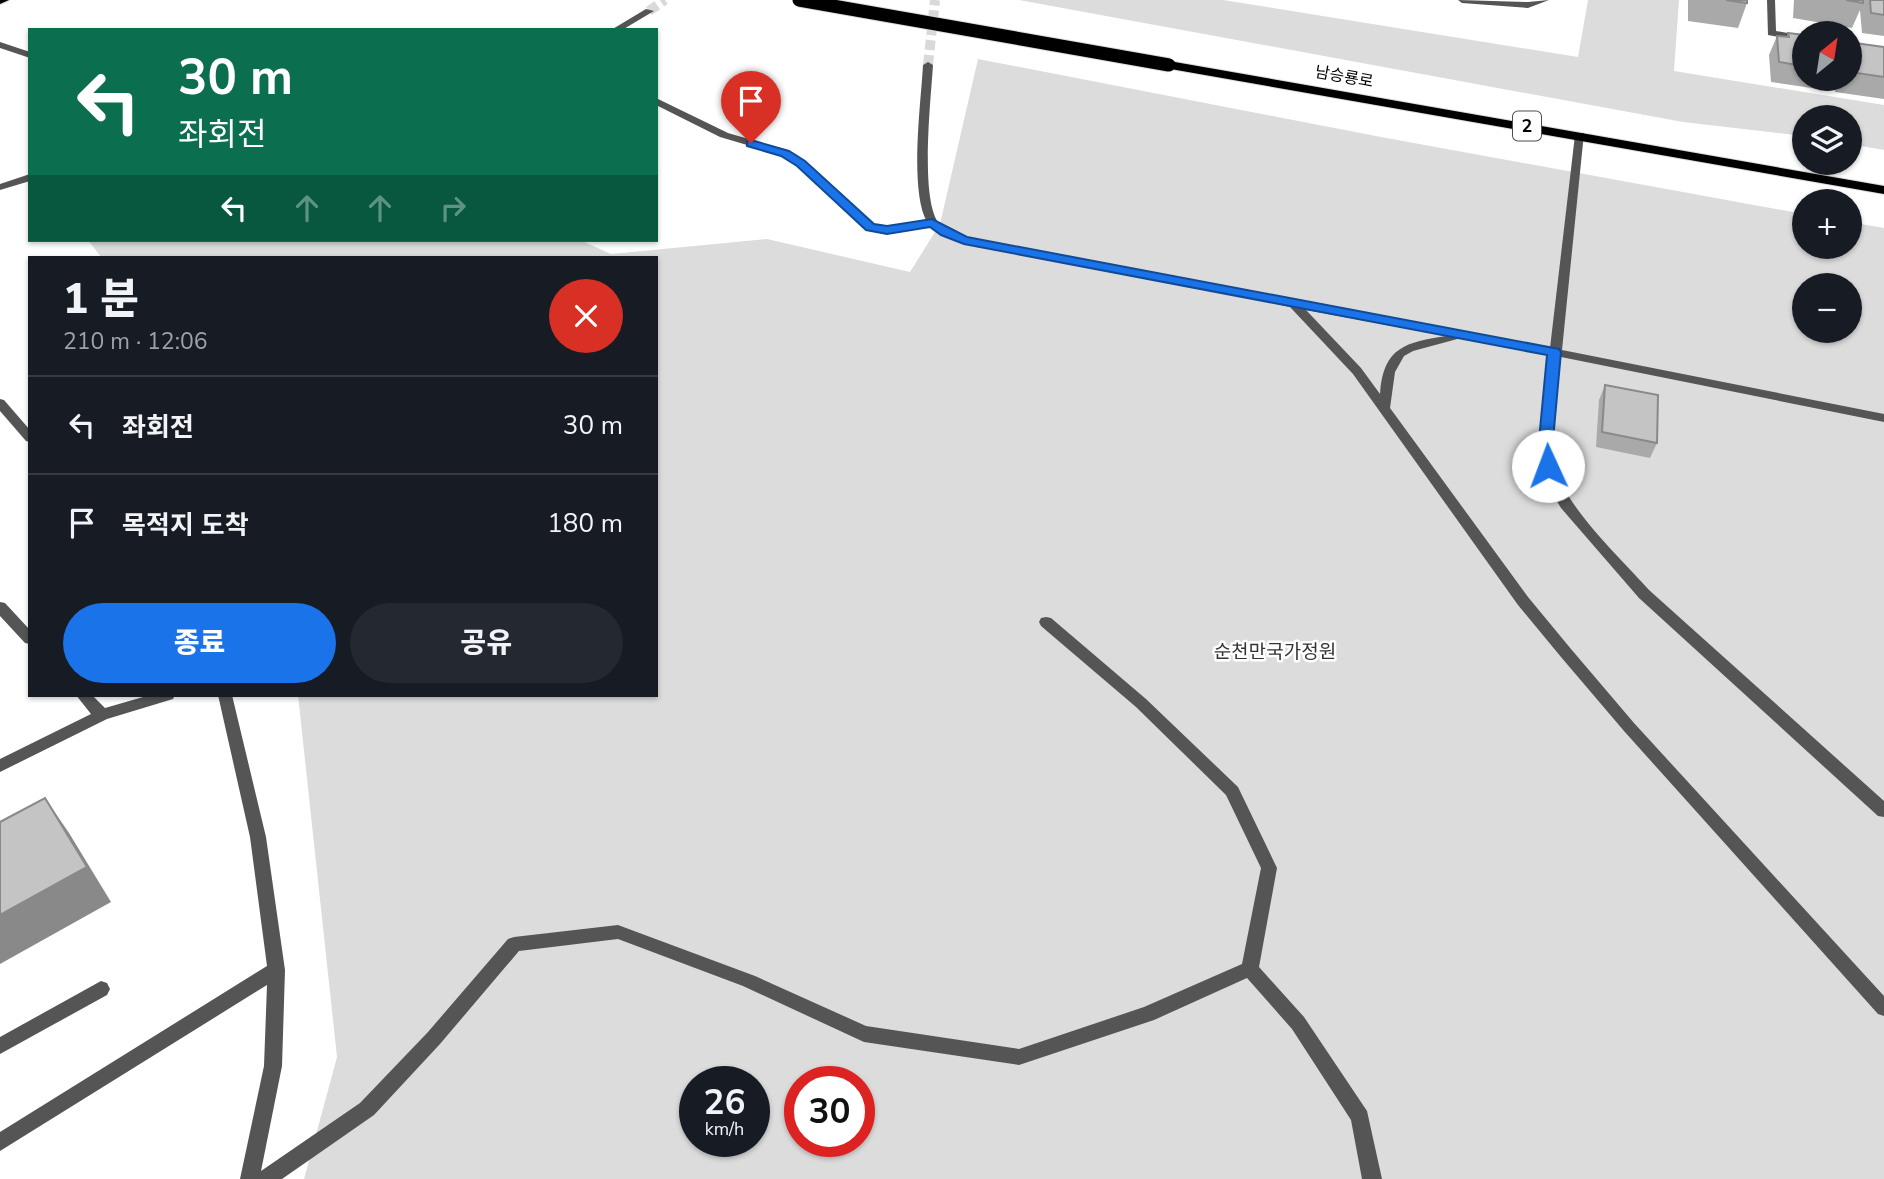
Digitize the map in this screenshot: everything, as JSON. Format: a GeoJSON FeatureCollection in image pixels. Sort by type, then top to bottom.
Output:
{"type":"FeatureCollection","features":[{"type":"Feature","properties":{"kind":"main road","name":"남승룡로"},"geometry":{"type":"LineString","coordinates":[[799,0],[1884,190]]}},
{"type":"Feature","properties":{"kind":"street"},"geometry":{"type":"LineString","coordinates":[[1462,0],[1528,5],[1545,0]]}},
{"type":"Feature","properties":{"kind":"street"},"geometry":{"type":"LineString","coordinates":[[1771,0],[1771,33],[1792,37]]}},
{"type":"Feature","properties":{"kind":"street"},"geometry":{"type":"LineString","coordinates":[[619,28],[649,11]]}},
{"type":"Feature","properties":{"kind":"street"},"geometry":{"type":"LineString","coordinates":[[0,45],[28,54]]}},
{"type":"Feature","properties":{"kind":"street"},"geometry":{"type":"LineString","coordinates":[[1862,48],[1884,51]]}},
{"type":"Feature","properties":{"kind":"street"},"geometry":{"type":"LineString","coordinates":[[928,65],[924,189],[932,222],[946,233],[964,240],[1554,352],[1884,418]]}},
{"type":"Feature","properties":{"kind":"street"},"geometry":{"type":"LineString","coordinates":[[658,102],[724,135],[785,153],[801,164],[870,228],[887,230],[932,222]]}},
{"type":"Feature","properties":{"kind":"street"},"geometry":{"type":"LineString","coordinates":[[1580,135],[1545,451],[1550,480],[1589,534],[1644,594],[1884,811]]}},
{"type":"Feature","properties":{"kind":"street"},"geometry":{"type":"LineString","coordinates":[[0,187],[28,178]]}},
{"type":"Feature","properties":{"kind":"street"},"geometry":{"type":"LineString","coordinates":[[1294,304],[1357,371],[1385,407],[1419,459],[1566,653],[1638,737],[1884,1008]]}},
{"type":"Feature","properties":{"kind":"street"},"geometry":{"type":"LineString","coordinates":[[1385,407],[1386,375],[1391,362],[1401,351],[1417,345],[1466,337]]}},
{"type":"Feature","properties":{"kind":"street"},"geometry":{"type":"LineString","coordinates":[[0,403],[28,436]]}},
{"type":"Feature","properties":{"kind":"street"},"geometry":{"type":"LineString","coordinates":[[0,607],[28,637]]}},
{"type":"Feature","properties":{"kind":"street"},"geometry":{"type":"LineString","coordinates":[[1046,622],[1140,704],[1232,791],[1269,868],[1250,970]]}},
{"type":"Feature","properties":{"kind":"street"},"geometry":{"type":"LineString","coordinates":[[85,697],[102,715]]}},
{"type":"Feature","properties":{"kind":"street"},"geometry":{"type":"LineString","coordinates":[[0,766],[102,715],[161,697]]}},
{"type":"Feature","properties":{"kind":"street"},"geometry":{"type":"LineString","coordinates":[[225,697],[258,837],[276,970],[273,1066],[250,1179]]}},
{"type":"Feature","properties":{"kind":"street"},"geometry":{"type":"LineString","coordinates":[[266,1179],[368,1109],[434,1038],[514,944],[618,932],[749,981],[864,1034],[1019,1058],[1148,1014],[1250,970]]}},
{"type":"Feature","properties":{"kind":"street"},"geometry":{"type":"LineString","coordinates":[[0,1142],[276,970]]}},
{"type":"Feature","properties":{"kind":"street"},"geometry":{"type":"LineString","coordinates":[[1250,970],[1298,1023],[1360,1117],[1372,1179]]}},
{"type":"Feature","properties":{"kind":"street"},"geometry":{"type":"LineString","coordinates":[[0,1046],[101,989]]}},
{"type":"Feature","properties":{"kind":"green space"},"geometry":{"type":"Polygon","coordinates":[[[1019,0],[1223,0],[1578,57],[1588,0],[1679,0],[1674,71],[1884,105],[1884,150],[1862,146],[1862,105],[1792,105],[1792,135],[1683,122],[1019,0]]]}},
{"type":"Feature","properties":{"kind":"green space","name":"순천만국가정원"},"geometry":{"type":"Polygon","coordinates":[[[978,59],[1381,137],[1792,212],[1792,259],[1862,259],[1862,224],[1884,228],[1884,1179],[304,1179],[337,1057],[298,697],[658,697],[658,256],[100,256],[90,242],[584,242],[611,254],[767,239],[910,272],[940,224],[978,59]]]}},
{"type":"Feature","properties":{"kind":"building"},"geometry":{"type":"Polygon","coordinates":[[[1726,0],[1747,0],[1747,3],[1726,0]]]}},
{"type":"Feature","properties":{"kind":"building"},"geometry":{"type":"Polygon","coordinates":[[[1870,0],[1884,0],[1884,15],[1871,13],[1870,0]]]}},
{"type":"Feature","properties":{"kind":"building"},"geometry":{"type":"Polygon","coordinates":[[[1788,33],[1792,34],[1792,64],[1779,62],[1777,36],[1789,37],[1788,33]]]}},
{"type":"Feature","properties":{"kind":"building"},"geometry":{"type":"Polygon","coordinates":[[[1862,44],[1884,47],[1884,77],[1862,74],[1862,44]]]}},
{"type":"Feature","properties":{"kind":"building"},"geometry":{"type":"Polygon","coordinates":[[[1605,385],[1658,395],[1657,443],[1602,432],[1605,385]]]}},
{"type":"Feature","properties":{"kind":"building"},"geometry":{"type":"Polygon","coordinates":[[[45,798],[87,867],[0,915],[0,822],[45,798]]]}},
{"type":"Feature","properties":{"kind":"tunnel"},"geometry":{"type":"LineString","coordinates":[[649,11],[665,0]]}},
{"type":"Feature","properties":{"kind":"tunnel"},"geometry":{"type":"LineString","coordinates":[[928,65],[935,0]]}},
{"type":"Feature","properties":{"kind":"route"},"geometry":{"type":"LineString","coordinates":[[751,143],[785,153],[801,164],[870,228],[908,228],[932,222],[946,233],[964,240],[1554,352],[1545,451],[1548,466]]}}]}
